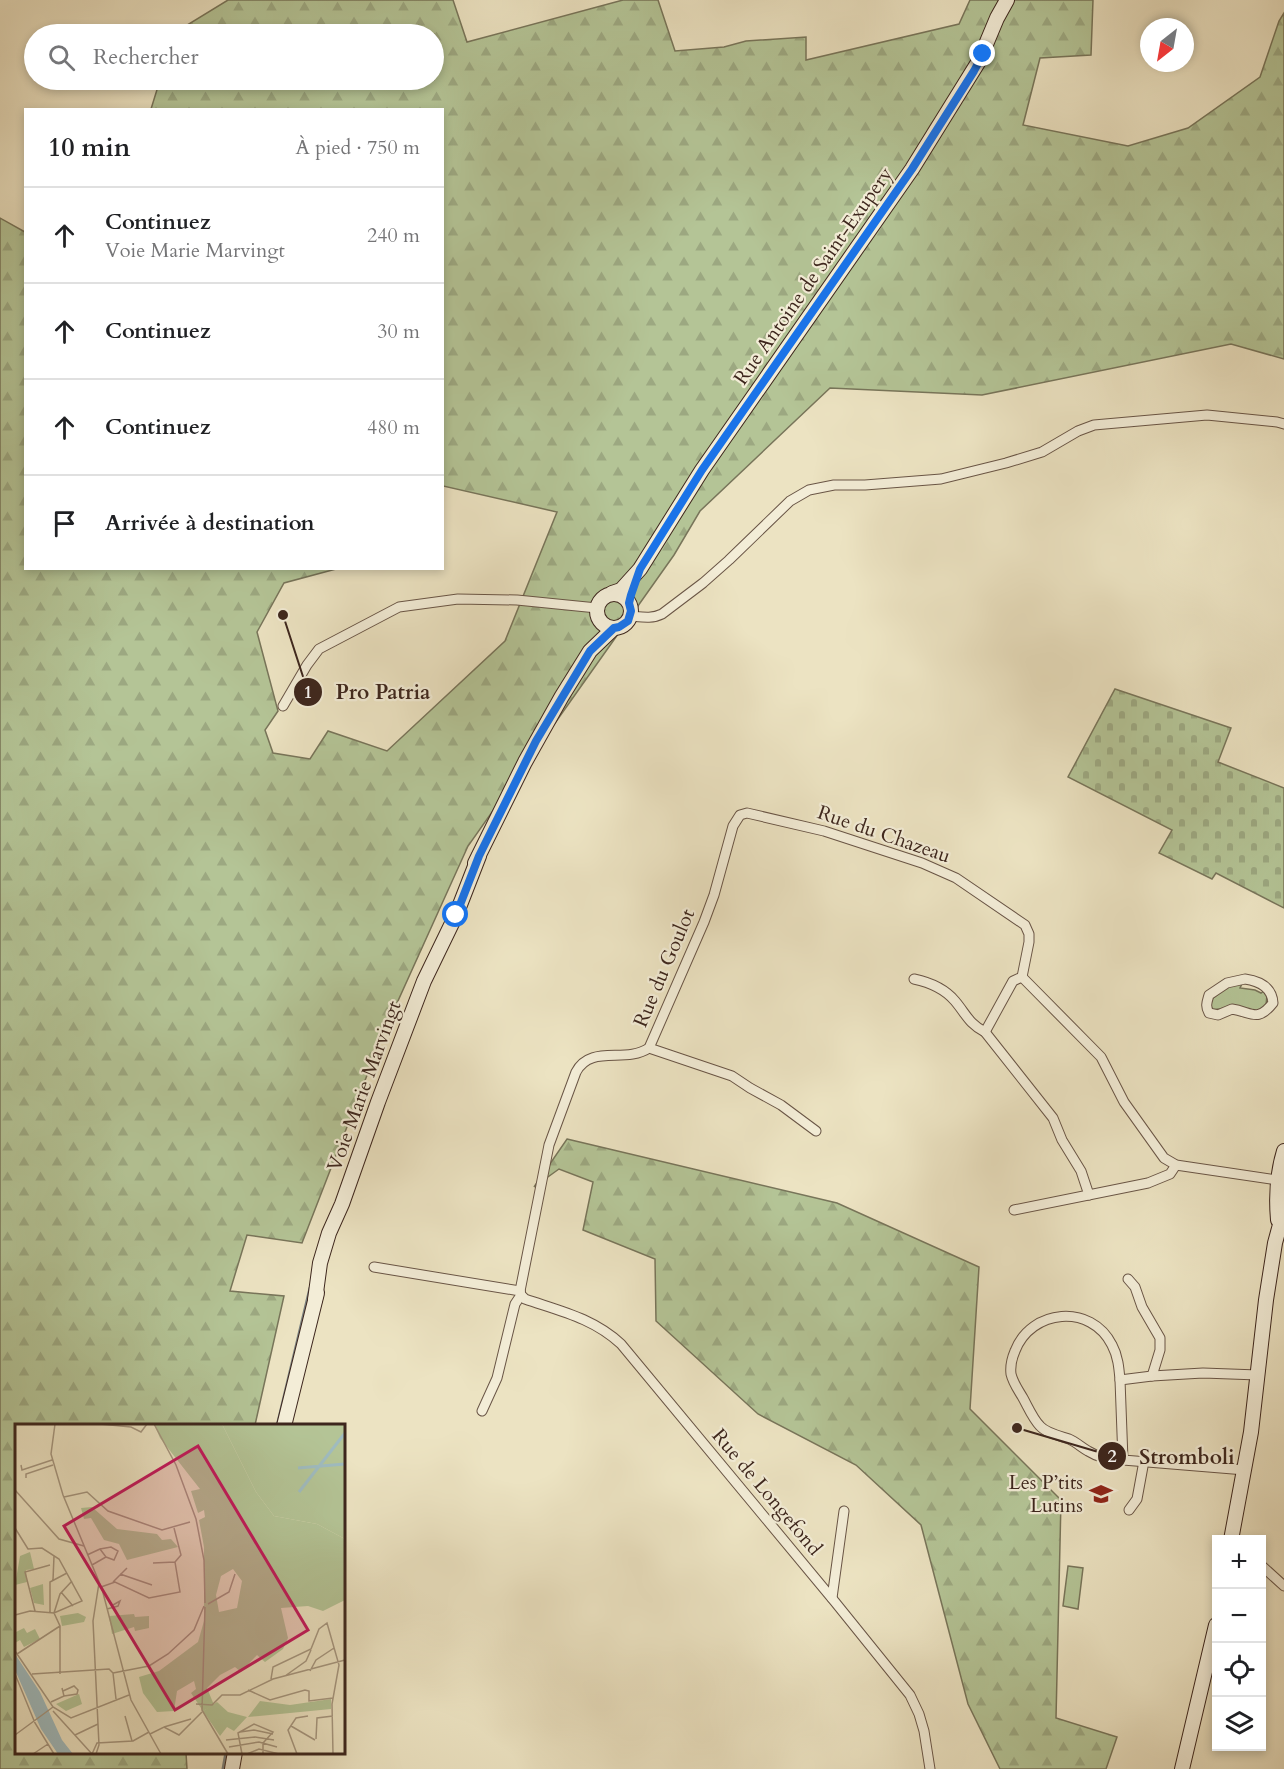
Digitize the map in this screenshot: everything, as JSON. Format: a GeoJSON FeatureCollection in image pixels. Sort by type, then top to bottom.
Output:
{"type":"FeatureCollection","features":[{"type":"Feature","properties":{"kind":"main road","name":"Rue Antoine de Saint-Exupery"},"geometry":{"type":"LineString","coordinates":[[612,594],[621,590],[640,569],[702,470],[926,147],[980,62],[1007,0]]}},
{"type":"Feature","properties":{"kind":"main road","name":"Rue Antoine de Saint-Exupery"},"geometry":{"type":"LineString","coordinates":[[630,609],[640,569]]}},
{"type":"Feature","properties":{"kind":"main road"},"geometry":{"type":"LineString","coordinates":[[608,594],[622,596],[630,609],[624,625],[614,628],[604,625],[598,615],[600,600],[608,594]]}},
{"type":"Feature","properties":{"kind":"main road","name":"Voie Marie Marvingt"},"geometry":{"type":"LineString","coordinates":[[590,651],[598,615]]}},
{"type":"Feature","properties":{"kind":"main road","name":"Voie Marie Marvingt"},"geometry":{"type":"LineString","coordinates":[[284,1424],[315,1300],[320,1263],[424,981],[439,934],[531,751],[562,696],[590,651],[614,628]]}},
{"type":"Feature","properties":{"kind":"main road"},"geometry":{"type":"LineString","coordinates":[[1233,1535],[1245,1470],[1266,1300],[1279,1226],[1281,1182],[1279,1166],[1284,1151]]}},
{"type":"Feature","properties":{"kind":"main road"},"geometry":{"type":"LineString","coordinates":[[1279,1226],[1284,1210]]}},
{"type":"Feature","properties":{"kind":"main road"},"geometry":{"type":"LineString","coordinates":[[1182,1769],[1212,1642]]}},
{"type":"Feature","properties":{"kind":"main road"},"geometry":{"type":"LineString","coordinates":[[230,1754],[231,1769]]}},
{"type":"Feature","properties":{"kind":"main road"},"geometry":{"type":"LineString","coordinates":[[231,1769],[235,1754]]}},
{"type":"Feature","properties":{"kind":"street"},"geometry":{"type":"LineString","coordinates":[[630,609],[646,618],[662,614],[712,575],[790,501],[809,490],[834,485],[941,479],[1042,452],[1094,425],[1207,415],[1284,424]]}},
{"type":"Feature","properties":{"kind":"street"},"geometry":{"type":"LineString","coordinates":[[283,706],[307,665],[319,650],[399,607],[458,599],[517,600],[598,615]]}},
{"type":"Feature","properties":{"kind":"street","name":"Rue du Chazeau"},"geometry":{"type":"LineString","coordinates":[[740,815],[747,813],[824,831],[922,862],[956,878],[1025,925],[1029,934],[1029,942],[1022,977]]}},
{"type":"Feature","properties":{"kind":"street","name":"Rue du Goulot"},"geometry":{"type":"LineString","coordinates":[[520,1293],[549,1145],[576,1072],[580,1064],[596,1057],[636,1054],[649,1048],[704,922],[733,826],[740,815]]}},
{"type":"Feature","properties":{"kind":"street"},"geometry":{"type":"LineString","coordinates":[[985,1032],[1013,981],[1022,977],[1101,1057],[1124,1102],[1164,1158],[1176,1165],[1281,1182]]}},
{"type":"Feature","properties":{"kind":"street"},"geometry":{"type":"LineString","coordinates":[[914,979],[929,982],[955,1000],[975,1027],[985,1032],[1053,1118],[1062,1140],[1081,1172],[1089,1195]]}},
{"type":"Feature","properties":{"kind":"street"},"geometry":{"type":"LineString","coordinates":[[1245,979],[1264,985],[1270,991],[1273,1003],[1261,1015],[1254,1016],[1232,1009],[1214,1015],[1209,1013],[1206,1003],[1214,990],[1236,980],[1245,979]]}},
{"type":"Feature","properties":{"kind":"street"},"geometry":{"type":"LineString","coordinates":[[1273,1003],[1284,1006]]}},
{"type":"Feature","properties":{"kind":"street"},"geometry":{"type":"LineString","coordinates":[[649,1048],[732,1076],[781,1105],[816,1131]]}},
{"type":"Feature","properties":{"kind":"street"},"geometry":{"type":"LineString","coordinates":[[1014,1210],[1148,1183],[1170,1174],[1176,1165]]}},
{"type":"Feature","properties":{"kind":"street","name":"Rue de Longefond"},"geometry":{"type":"LineString","coordinates":[[374,1267],[520,1293],[525,1299],[596,1324],[608,1332],[621,1344],[910,1695],[924,1731],[930,1769]]}},
{"type":"Feature","properties":{"kind":"street"},"geometry":{"type":"LineString","coordinates":[[1128,1279],[1135,1287],[1142,1307],[1160,1338],[1160,1350],[1152,1376]]}},
{"type":"Feature","properties":{"kind":"street"},"geometry":{"type":"LineString","coordinates":[[482,1411],[497,1378],[515,1304],[520,1293]]}},
{"type":"Feature","properties":{"kind":"street"},"geometry":{"type":"LineString","coordinates":[[1123,1460],[1120,1380],[1117,1359],[1111,1342],[1097,1326],[1074,1316],[1051,1317],[1035,1324],[1018,1343],[1011,1371],[1015,1385],[1040,1427],[1107,1459],[1245,1470]]}},
{"type":"Feature","properties":{"kind":"street"},"geometry":{"type":"LineString","coordinates":[[1120,1380],[1203,1373],[1258,1375]]}},
{"type":"Feature","properties":{"kind":"street"},"geometry":{"type":"LineString","coordinates":[[1129,1510],[1137,1499],[1144,1461]]}},
{"type":"Feature","properties":{"kind":"street"},"geometry":{"type":"LineString","coordinates":[[832,1598],[844,1511]]}},
{"type":"Feature","properties":{"kind":"street"},"geometry":{"type":"LineString","coordinates":[[1266,1570],[1284,1586]]}},
{"type":"Feature","properties":{"kind":"green space"},"geometry":{"type":"Polygon","coordinates":[[[228,0],[453,0],[467,42],[623,0],[658,0],[675,51],[724,47],[746,41],[806,37],[806,60],[959,24],[970,0],[1093,0],[1091,55],[1040,58],[1023,125],[1128,146],[1188,128],[1260,77],[1279,21],[1284,13],[1284,359],[1231,344],[982,395],[830,388],[700,511],[674,555],[468,846],[383,1034],[302,1243],[247,1235],[230,1291],[284,1296],[255,1424],[15,1424],[15,1754],[186,1754],[187,1769],[0,1769],[0,218],[24,231],[24,570],[332,570],[284,583],[257,632],[278,711],[265,730],[273,753],[310,759],[328,731],[387,751],[505,641],[557,512],[444,486],[444,108],[151,108],[157,90],[444,90],[444,24],[189,24],[228,0]]]}},
{"type":"Feature","properties":{"kind":"green space"},"geometry":{"type":"Polygon","coordinates":[[[1115,689],[1231,728],[1218,762],[1284,788],[1284,908],[1216,873],[1212,879],[1159,853],[1172,830],[1068,777],[1115,689]]]}},
{"type":"Feature","properties":{"kind":"green space"},"geometry":{"type":"Polygon","coordinates":[[[1243,982],[1240,988],[1261,993],[1265,990],[1267,994],[1266,1006],[1257,1013],[1238,1006],[1213,1009],[1210,1006],[1212,999],[1231,984],[1243,982]]]}},
{"type":"Feature","properties":{"kind":"green space"},"geometry":{"type":"Polygon","coordinates":[[[567,1139],[837,1203],[979,1267],[970,1409],[1061,1500],[1056,1718],[1117,1737],[1106,1769],[1000,1769],[968,1704],[921,1525],[856,1465],[758,1414],[656,1321],[655,1259],[583,1230],[593,1182],[559,1169],[534,1187],[567,1139]]]}},
{"type":"Feature","properties":{"kind":"green space"},"geometry":{"type":"Polygon","coordinates":[[[1068,1566],[1083,1568],[1078,1609],[1063,1606],[1068,1566]]]}},
{"type":"Feature","properties":{"kind":"waterway"},"geometry":{"type":"LineString","coordinates":[[277,1424],[310,1288]]}},
{"type":"Feature","properties":{"kind":"waterway"},"geometry":{"type":"LineString","coordinates":[[223,1769],[226,1754]]}},
{"type":"Feature","properties":{"kind":"place","name":"Pro Patria"},"geometry":{"type":"Point","coordinates":[283,615]}},
{"type":"Feature","properties":{"kind":"place","name":"Stromboli"},"geometry":{"type":"Point","coordinates":[1017,1428]}},
{"type":"Feature","properties":{"kind":"place","name":"Les P’tits Lutins"},"geometry":{"type":"Point","coordinates":[1101,1494]}},
{"type":"Feature","properties":{"kind":"route"},"geometry":{"type":"LineString","coordinates":[[456,915],[479,856],[536,741],[590,651],[614,628],[628,621],[631,616],[629,603],[640,569],[673,515],[912,169],[983,54]]}}]}
